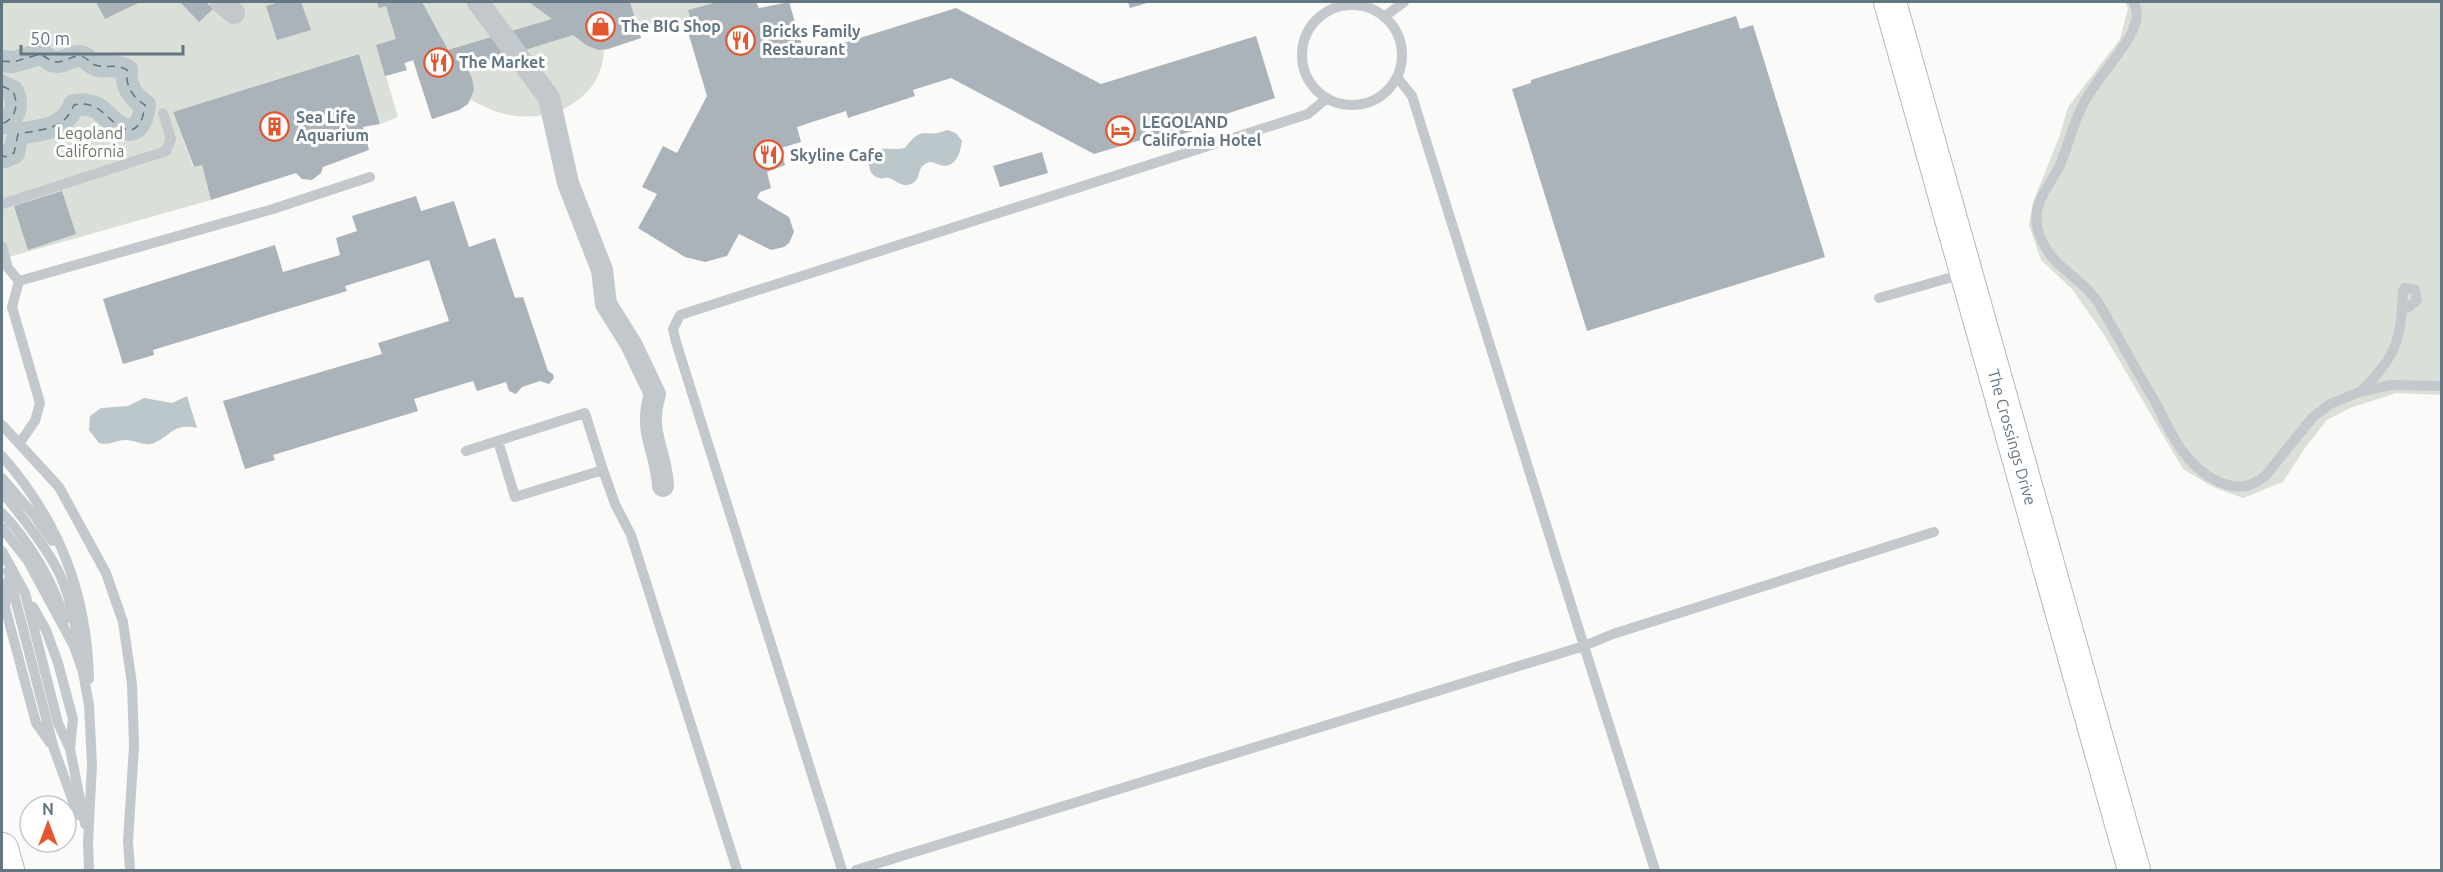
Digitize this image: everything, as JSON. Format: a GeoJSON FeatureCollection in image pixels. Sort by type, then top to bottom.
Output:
{"type":"FeatureCollection","features":[{"type":"Feature","properties":{"kind":"street"},"geometry":{"type":"LineString","coordinates":[[478,2],[549,98],[568,183],[602,270],[606,304],[631,344],[655,394],[649,412],[650,432],[662,466],[663,486]]}},
{"type":"Feature","properties":{"kind":"street","name":"The Crossings Drive"},"geometry":{"type":"LineString","coordinates":[[1890,2],[2134,870]]}},
{"type":"Feature","properties":{"kind":"street"},"geometry":{"type":"LineString","coordinates":[[2,849],[8,870]]}},
{"type":"Feature","properties":{"kind":"lane"},"geometry":{"type":"LineString","coordinates":[[1384,17],[1404,2]]}},
{"type":"Feature","properties":{"kind":"lane"},"geometry":{"type":"LineString","coordinates":[[2133,2],[2137,16],[2133,32],[2086,98],[2074,121],[2058,168],[2038,206],[2038,229],[2045,247],[2058,266],[2087,288],[2098,302],[2180,448],[2195,466],[2221,483],[2228,486],[2245,487],[2260,480],[2274,467],[2320,410],[2359,392],[2391,385],[2442,386]]}},
{"type":"Feature","properties":{"kind":"lane"},"geometry":{"type":"LineString","coordinates":[[1348,5],[1371,9],[1384,17],[1395,29],[1401,45],[1402,62],[1396,77],[1387,90],[1374,100],[1358,104],[1342,104],[1326,98],[1315,89],[1302,63],[1302,49],[1306,35],[1314,22],[1326,12],[1348,5]]}},
{"type":"Feature","properties":{"kind":"lane"},"geometry":{"type":"LineString","coordinates":[[1396,77],[1413,96],[1654,870]]}},
{"type":"Feature","properties":{"kind":"lane"},"geometry":{"type":"LineString","coordinates":[[842,870],[676,342],[674,329],[680,315],[1308,114],[1326,98]]}},
{"type":"Feature","properties":{"kind":"lane"},"geometry":{"type":"LineString","coordinates":[[2,204],[166,151],[171,139],[163,113]]}},
{"type":"Feature","properties":{"kind":"lane"},"geometry":{"type":"LineString","coordinates":[[19,281],[273,209],[370,177]]}},
{"type":"Feature","properties":{"kind":"lane"},"geometry":{"type":"LineString","coordinates":[[2,246],[8,268],[19,281]]}},
{"type":"Feature","properties":{"kind":"lane"},"geometry":{"type":"LineString","coordinates":[[1879,298],[1967,273]]}},
{"type":"Feature","properties":{"kind":"lane"},"geometry":{"type":"LineString","coordinates":[[19,281],[12,308],[40,403],[35,421],[19,444]]}},
{"type":"Feature","properties":{"kind":"lane"},"geometry":{"type":"LineString","coordinates":[[2359,392],[2380,372],[2394,350],[2402,310]]}},
{"type":"Feature","properties":{"kind":"lane"},"geometry":{"type":"LineString","coordinates":[[466,451],[585,413],[615,504],[631,536],[641,566],[736,870]]}},
{"type":"Feature","properties":{"kind":"lane"},"geometry":{"type":"LineString","coordinates":[[2,426],[59,487],[106,573],[123,622],[132,684],[134,746],[128,841],[130,870]]}},
{"type":"Feature","properties":{"kind":"lane"},"geometry":{"type":"LineString","coordinates":[[498,441],[515,497],[603,470]]}},
{"type":"Feature","properties":{"kind":"lane"},"geometry":{"type":"LineString","coordinates":[[2,456],[27,485],[40,505],[71,570],[83,611],[88,658],[92,765],[89,870]]}},
{"type":"Feature","properties":{"kind":"lane"},"geometry":{"type":"LineString","coordinates":[[2,478],[34,515],[71,570]]}},
{"type":"Feature","properties":{"kind":"lane"},"geometry":{"type":"LineString","coordinates":[[2,492],[61,576],[74,619],[89,705]]}},
{"type":"Feature","properties":{"kind":"lane"},"geometry":{"type":"LineString","coordinates":[[2,513],[29,549],[57,596],[83,672]]}},
{"type":"Feature","properties":{"kind":"lane"},"geometry":{"type":"LineString","coordinates":[[2,528],[28,561],[74,646]]}},
{"type":"Feature","properties":{"kind":"lane"},"geometry":{"type":"LineString","coordinates":[[856,870],[1584,645],[1934,531]]}},
{"type":"Feature","properties":{"kind":"lane"},"geometry":{"type":"LineString","coordinates":[[2,552],[54,749],[88,842]]}},
{"type":"Feature","properties":{"kind":"lane"},"geometry":{"type":"LineString","coordinates":[[2,552],[46,630],[58,663],[73,719],[70,749],[88,842]]}},
{"type":"Feature","properties":{"kind":"green space","name":"Legoland California"},"geometry":{"type":"Polygon","coordinates":[[[2,2],[717,2],[688,10],[691,20],[640,33],[641,38],[604,50],[595,82],[585,94],[573,104],[559,111],[543,115],[527,117],[505,114],[471,100],[459,110],[432,119],[413,60],[405,63],[407,70],[386,76],[398,117],[380,124],[359,54],[173,112],[193,167],[202,165],[211,200],[2,259],[2,2]]]}},
{"type":"Feature","properties":{"kind":"green space"},"geometry":{"type":"Polygon","coordinates":[[[2125,2],[2441,2],[2441,395],[2396,393],[2350,408],[2327,420],[2283,482],[2243,498],[2213,487],[2183,469],[2103,333],[2072,289],[2041,260],[2029,225],[2033,202],[2060,135],[2068,107],[2120,39],[2128,8],[2125,2]]]}},
{"type":"Feature","properties":{"kind":"shaded area"},"geometry":{"type":"Polygon","coordinates":[[[947,130],[956,133],[962,141],[956,159],[950,165],[927,163],[921,167],[914,182],[908,185],[892,179],[875,177],[871,172],[870,154],[874,151],[905,148],[920,134],[933,134],[947,130]]]}},
{"type":"Feature","properties":{"kind":"shaded area"},"geometry":{"type":"Polygon","coordinates":[[[187,396],[197,428],[177,428],[154,443],[126,440],[103,444],[99,443],[89,430],[90,416],[101,408],[128,406],[144,398],[172,403],[187,396]]]}},
{"type":"Feature","properties":{"kind":"building"},"geometry":{"type":"Polygon","coordinates":[[[96,2],[140,2],[105,19],[96,2]]]}},
{"type":"Feature","properties":{"kind":"building"},"geometry":{"type":"Polygon","coordinates":[[[180,2],[206,2],[213,9],[199,22],[180,2]]]}},
{"type":"Feature","properties":{"kind":"building"},"geometry":{"type":"Polygon","coordinates":[[[280,2],[301,2],[311,30],[277,40],[266,6],[280,2]]]}},
{"type":"Feature","properties":{"kind":"building"},"geometry":{"type":"Polygon","coordinates":[[[377,2],[422,2],[448,50],[552,19],[529,2],[630,2],[641,38],[598,50],[586,45],[573,35],[467,68],[474,90],[468,104],[459,110],[432,119],[413,60],[404,63],[407,70],[385,76],[376,45],[396,39],[386,6],[379,8],[377,2]]]}},
{"type":"Feature","properties":{"kind":"building","name":"LEGOLAND California Hotel"},"geometry":{"type":"Polygon","coordinates":[[[717,2],[756,2],[759,8],[789,2],[805,55],[956,8],[1101,84],[1256,36],[1275,98],[1226,114],[1228,120],[1160,141],[1158,135],[1094,154],[951,78],[913,90],[915,96],[848,118],[846,111],[797,127],[801,142],[781,148],[785,165],[767,172],[771,188],[760,192],[757,198],[789,217],[794,232],[789,243],[784,247],[771,250],[739,234],[727,256],[705,262],[685,257],[638,228],[657,194],[642,187],[663,146],[677,153],[707,96],[688,32],[693,29],[688,10],[717,2]]]}},
{"type":"Feature","properties":{"kind":"building"},"geometry":{"type":"Polygon","coordinates":[[[1128,2],[1150,2],[1130,8],[1128,2]]]}},
{"type":"Feature","properties":{"kind":"building"},"geometry":{"type":"Polygon","coordinates":[[[1736,16],[1740,29],[1753,25],[1825,257],[1587,331],[1512,89],[1531,83],[1531,80],[1736,16]]]}},
{"type":"Feature","properties":{"kind":"building","name":"Sea Life Aquarium"},"geometry":{"type":"Polygon","coordinates":[[[359,54],[380,124],[363,127],[369,150],[323,167],[321,173],[312,180],[302,179],[296,173],[211,200],[202,165],[194,167],[173,112],[359,54]]]}},
{"type":"Feature","properties":{"kind":"building"},"geometry":{"type":"Polygon","coordinates":[[[1042,152],[1048,173],[1000,187],[993,166],[1042,152]]]}},
{"type":"Feature","properties":{"kind":"building"},"geometry":{"type":"Polygon","coordinates":[[[62,191],[76,234],[28,250],[14,206],[62,191]]]}},
{"type":"Feature","properties":{"kind":"building"},"geometry":{"type":"Polygon","coordinates":[[[416,196],[421,211],[454,201],[469,247],[495,238],[515,298],[523,297],[548,371],[553,374],[554,378],[549,384],[540,381],[522,387],[516,394],[509,391],[506,382],[477,391],[473,381],[414,399],[418,411],[273,455],[275,460],[245,469],[223,401],[382,354],[378,343],[449,321],[429,260],[345,286],[347,291],[153,350],[154,355],[123,364],[103,299],[275,245],[283,272],[340,255],[336,238],[357,231],[352,216],[416,196]]]}},
{"type":"Feature","properties":{"kind":"waterway"},"geometry":{"type":"LineString","coordinates":[[2,61],[13,62],[40,54],[59,62],[79,56],[95,65],[123,68],[127,70],[130,90],[145,105],[140,123],[129,130],[124,129],[94,107],[83,104],[74,105],[64,120],[58,124],[18,134],[14,153],[5,157],[2,155]]}},
{"type":"Feature","properties":{"kind":"waterway"},"geometry":{"type":"LineString","coordinates":[[2,86],[13,91],[16,101],[13,115],[2,124]]}},
{"type":"Feature","properties":{"kind":"ferry route"},"geometry":{"type":"LineString","coordinates":[[2,61],[13,62],[40,54],[59,62],[79,56],[95,65],[123,68],[127,70],[130,90],[145,105],[140,123],[129,130],[124,129],[94,107],[83,104],[74,105],[64,120],[58,124],[18,134],[14,153],[5,157],[2,155]]}},
{"type":"Feature","properties":{"kind":"ferry route"},"geometry":{"type":"LineString","coordinates":[[2,86],[13,91],[16,101],[13,115],[2,124]]}},
{"type":"Feature","properties":{"kind":"place","name":"The BIG Shop"},"geometry":{"type":"Point","coordinates":[600,26]}},
{"type":"Feature","properties":{"kind":"place","name":"Bricks Family Restaurant"},"geometry":{"type":"Point","coordinates":[741,40]}},
{"type":"Feature","properties":{"kind":"place","name":"The Market"},"geometry":{"type":"Point","coordinates":[438,62]}},
{"type":"Feature","properties":{"kind":"place","name":"Sea Life Aquarium"},"geometry":{"type":"Point","coordinates":[275,126]}},
{"type":"Feature","properties":{"kind":"place","name":"LEGOLAND California Hotel"},"geometry":{"type":"Point","coordinates":[1121,131]}},
{"type":"Feature","properties":{"kind":"place","name":"Skyline Cafe"},"geometry":{"type":"Point","coordinates":[769,155]}}]}
